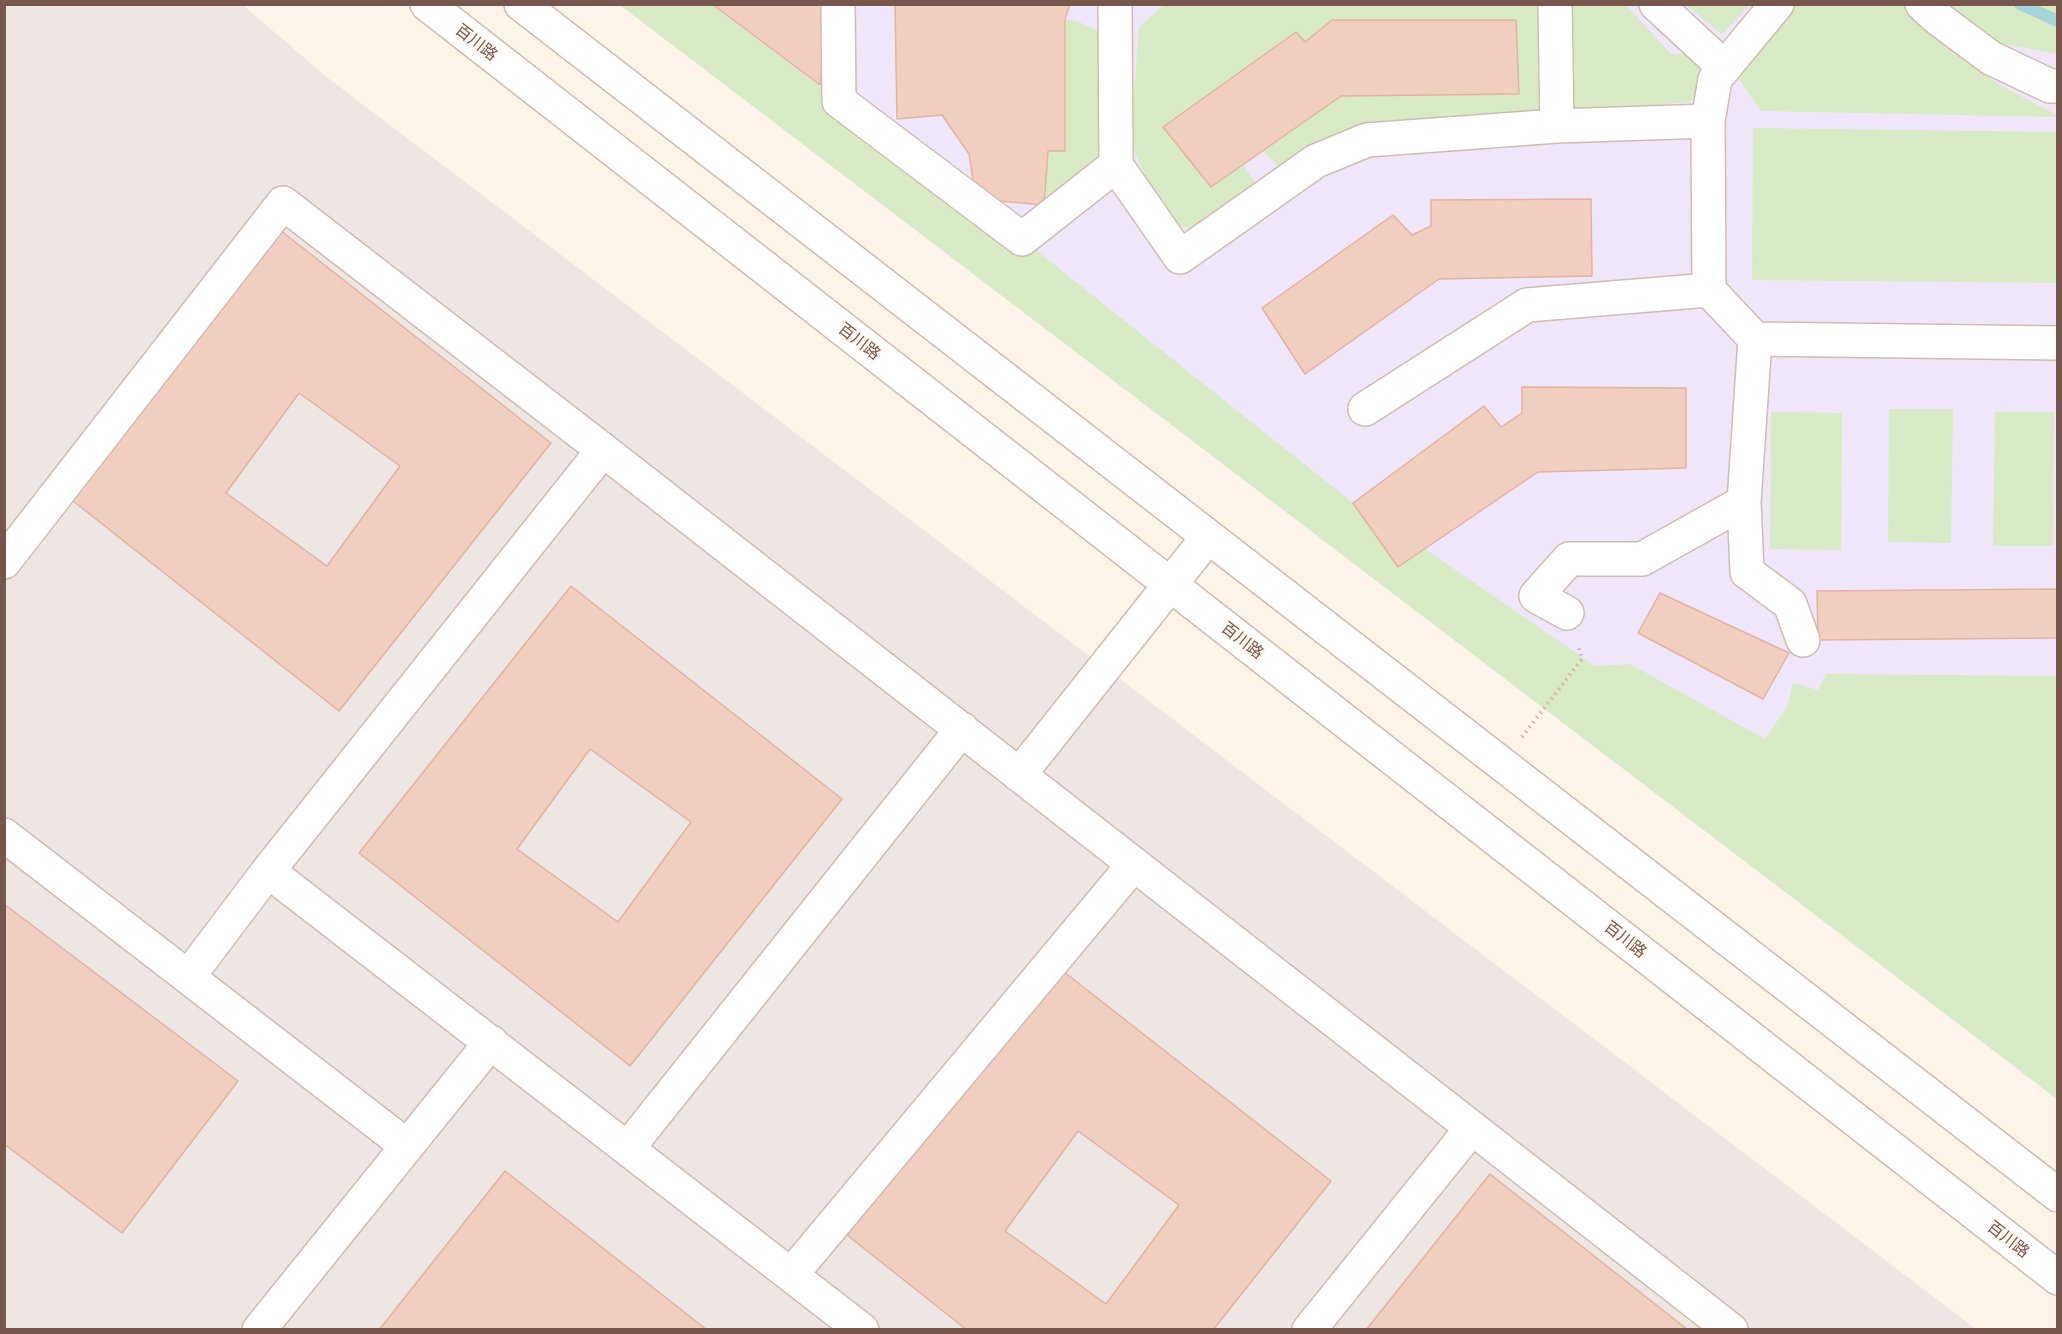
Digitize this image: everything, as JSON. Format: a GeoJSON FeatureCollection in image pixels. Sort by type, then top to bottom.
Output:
{"type":"FeatureCollection","features":[{"type":"Feature","properties":{"kind":"street","name":"百川路"},"geometry":{"type":"LineString","coordinates":[[427,4],[2058,1278]]}},
{"type":"Feature","properties":{"kind":"street"},"geometry":{"type":"LineString","coordinates":[[521,4],[2058,1195]]}},
{"type":"Feature","properties":{"kind":"street"},"geometry":{"type":"LineString","coordinates":[[838,4],[839,100],[1022,239],[1116,165]]}},
{"type":"Feature","properties":{"kind":"street"},"geometry":{"type":"LineString","coordinates":[[1555,4],[1557,126]]}},
{"type":"Feature","properties":{"kind":"street"},"geometry":{"type":"LineString","coordinates":[[1656,4],[1724,67]]}},
{"type":"Feature","properties":{"kind":"street"},"geometry":{"type":"LineString","coordinates":[[1777,4],[1715,79],[1708,121],[1709,290],[1755,339],[2058,343]]}},
{"type":"Feature","properties":{"kind":"street"},"geometry":{"type":"LineString","coordinates":[[1922,4],[1991,58],[2050,86],[2058,86]]}},
{"type":"Feature","properties":{"kind":"street"},"geometry":{"type":"LineString","coordinates":[[1123,11],[1116,165],[1180,257],[1316,161],[1367,140],[1557,126],[1708,121]]}},
{"type":"Feature","properties":{"kind":"street"},"geometry":{"type":"LineString","coordinates":[[4,562],[283,204],[603,450],[1731,1329]]}},
{"type":"Feature","properties":{"kind":"street"},"geometry":{"type":"LineString","coordinates":[[1365,409],[1527,305],[1709,290]]}},
{"type":"Feature","properties":{"kind":"street"},"geometry":{"type":"LineString","coordinates":[[1755,339],[1744,502],[1747,572],[1790,604],[1803,640]]}},
{"type":"Feature","properties":{"kind":"street"},"geometry":{"type":"LineString","coordinates":[[188,977],[268,871],[603,450]]}},
{"type":"Feature","properties":{"kind":"street"},"geometry":{"type":"LineString","coordinates":[[1567,613],[1536,596],[1569,559],[1642,559],[1744,502]]}},
{"type":"Feature","properties":{"kind":"street"},"geometry":{"type":"LineString","coordinates":[[1019,775],[1208,537]]}},
{"type":"Feature","properties":{"kind":"street"},"geometry":{"type":"LineString","coordinates":[[628,1148],[962,729]]}},
{"type":"Feature","properties":{"kind":"street"},"geometry":{"type":"LineString","coordinates":[[4,835],[407,1146]]}},
{"type":"Feature","properties":{"kind":"street"},"geometry":{"type":"LineString","coordinates":[[791,1275],[1134,864]]}},
{"type":"Feature","properties":{"kind":"street"},"geometry":{"type":"LineString","coordinates":[[268,871],[862,1329]]}},
{"type":"Feature","properties":{"kind":"street"},"geometry":{"type":"LineString","coordinates":[[259,1329],[490,1042]]}},
{"type":"Feature","properties":{"kind":"street"},"geometry":{"type":"LineString","coordinates":[[1309,1329],[1472,1128]]}},
{"type":"Feature","properties":{"kind":"path"},"geometry":{"type":"LineString","coordinates":[[1501,764],[1582,658],[1567,613]]}},
{"type":"Feature","properties":{"kind":"shaded area"},"geometry":{"type":"Polygon","coordinates":[[[5,4],[243,5],[324,75],[1976,1329],[5,1330],[5,4]]]}},
{"type":"Feature","properties":{"kind":"shaded area"},"geometry":{"type":"Polygon","coordinates":[[[620,5],[2057,5],[2057,1099],[1575,732],[620,5]]]}},
{"type":"Feature","properties":{"kind":"green space"},"geometry":{"type":"Polygon","coordinates":[[[620,5],[712,5],[1022,239],[1353,503],[1398,567],[1425,549],[1595,666],[1630,664],[1765,739],[1787,707],[1793,683],[1818,690],[1826,674],[2057,676],[2057,1099],[620,5]]]}},
{"type":"Feature","properties":{"kind":"green space"},"geometry":{"type":"Polygon","coordinates":[[[1164,5],[1544,5],[1548,123],[1285,172],[1262,151],[1341,96],[1518,94],[1305,42],[1295,32],[1163,127],[1210,187],[1243,165],[1261,191],[1196,230],[1169,222],[1125,134],[1135,82],[1139,27],[1164,5]]]}},
{"type":"Feature","properties":{"kind":"green space"},"geometry":{"type":"Polygon","coordinates":[[[1570,5],[1626,5],[1671,54],[1690,54],[1702,72],[1705,92],[1689,102],[1573,111],[1570,5]]]}},
{"type":"Feature","properties":{"kind":"green space"},"geometry":{"type":"Polygon","coordinates":[[[1687,5],[1749,5],[1722,35],[1687,5]]]}},
{"type":"Feature","properties":{"kind":"green space"},"geometry":{"type":"Polygon","coordinates":[[[1794,5],[1902,5],[1920,23],[1998,84],[2057,117],[1761,111],[1738,77],[1794,5]]]}},
{"type":"Feature","properties":{"kind":"green space"},"geometry":{"type":"Polygon","coordinates":[[[1951,5],[2057,5],[2057,54],[1994,42],[1951,5]]]}},
{"type":"Feature","properties":{"kind":"green space"},"geometry":{"type":"Polygon","coordinates":[[[1065,19],[1077,21],[1099,31],[1098,83],[1115,95],[1116,146],[1044,205],[1048,151],[1065,19]]]}},
{"type":"Feature","properties":{"kind":"green space"},"geometry":{"type":"Polygon","coordinates":[[[1753,128],[2057,132],[2057,283],[1752,280],[1753,128]]]}},
{"type":"Feature","properties":{"kind":"green space"},"geometry":{"type":"Polygon","coordinates":[[[1889,409],[1953,409],[1951,543],[1888,542],[1889,409]]]}},
{"type":"Feature","properties":{"kind":"green space"},"geometry":{"type":"Polygon","coordinates":[[[1771,412],[1842,413],[1841,550],[1770,549],[1771,412]]]}},
{"type":"Feature","properties":{"kind":"green space"},"geometry":{"type":"Polygon","coordinates":[[[1995,412],[2054,412],[2053,546],[1993,546],[1995,412]]]}},
{"type":"Feature","properties":{"kind":"building"},"geometry":{"type":"Polygon","coordinates":[[[712,4],[828,4],[820,85],[712,4]]]}},
{"type":"Feature","properties":{"kind":"building"},"geometry":{"type":"Polygon","coordinates":[[[895,4],[1070,4],[1065,19],[1065,151],[1048,151],[1044,205],[976,199],[969,154],[942,115],[897,119],[895,4]]]}},
{"type":"Feature","properties":{"kind":"building"},"geometry":{"type":"Polygon","coordinates":[[[1332,20],[1516,20],[1519,94],[1341,96],[1211,187],[1163,127],[1296,32],[1305,42],[1332,20]]]}},
{"type":"Feature","properties":{"kind":"building"},"geometry":{"type":"Polygon","coordinates":[[[1591,199],[1592,276],[1439,279],[1305,374],[1262,308],[1393,215],[1412,235],[1431,226],[1431,200],[1591,199]]]}},
{"type":"Feature","properties":{"kind":"building"},"geometry":{"type":"Polygon","coordinates":[[[280,230],[551,443],[339,711],[68,497],[280,230]],[[299,393],[226,493],[327,566],[400,466],[299,393]]]}},
{"type":"Feature","properties":{"kind":"building"},"geometry":{"type":"Polygon","coordinates":[[[1522,387],[1686,388],[1686,468],[1538,472],[1398,567],[1353,503],[1484,406],[1501,427],[1522,413],[1522,387]]]}},
{"type":"Feature","properties":{"kind":"building"},"geometry":{"type":"Polygon","coordinates":[[[571,586],[842,799],[630,1066],[359,853],[571,586]],[[590,749],[517,849],[618,922],[691,822],[590,749]]]}},
{"type":"Feature","properties":{"kind":"building"},"geometry":{"type":"Polygon","coordinates":[[[2058,589],[2058,638],[1818,640],[1817,591],[2058,589]]]}},
{"type":"Feature","properties":{"kind":"building"},"geometry":{"type":"Polygon","coordinates":[[[1660,593],[1789,653],[1763,699],[1638,633],[1660,593]]]}},
{"type":"Feature","properties":{"kind":"building"},"geometry":{"type":"Polygon","coordinates":[[[4,904],[238,1081],[122,1233],[4,1144],[4,904]]]}},
{"type":"Feature","properties":{"kind":"building"},"geometry":{"type":"Polygon","coordinates":[[[1059,968],[1331,1181],[1213,1330],[967,1330],[847,1235],[1059,968]],[[1078,1131],[1005,1231],[1106,1304],[1179,1205],[1078,1131]]]}},
{"type":"Feature","properties":{"kind":"building"},"geometry":{"type":"Polygon","coordinates":[[[505,1171],[707,1330],[379,1330],[505,1171]]]}},
{"type":"Feature","properties":{"kind":"building"},"geometry":{"type":"Polygon","coordinates":[[[1490,1174],[1688,1330],[1366,1330],[1490,1174]]]}},
{"type":"Feature","properties":{"kind":"waterway"},"geometry":{"type":"LineString","coordinates":[[2020,4],[2058,21]]}}]}
